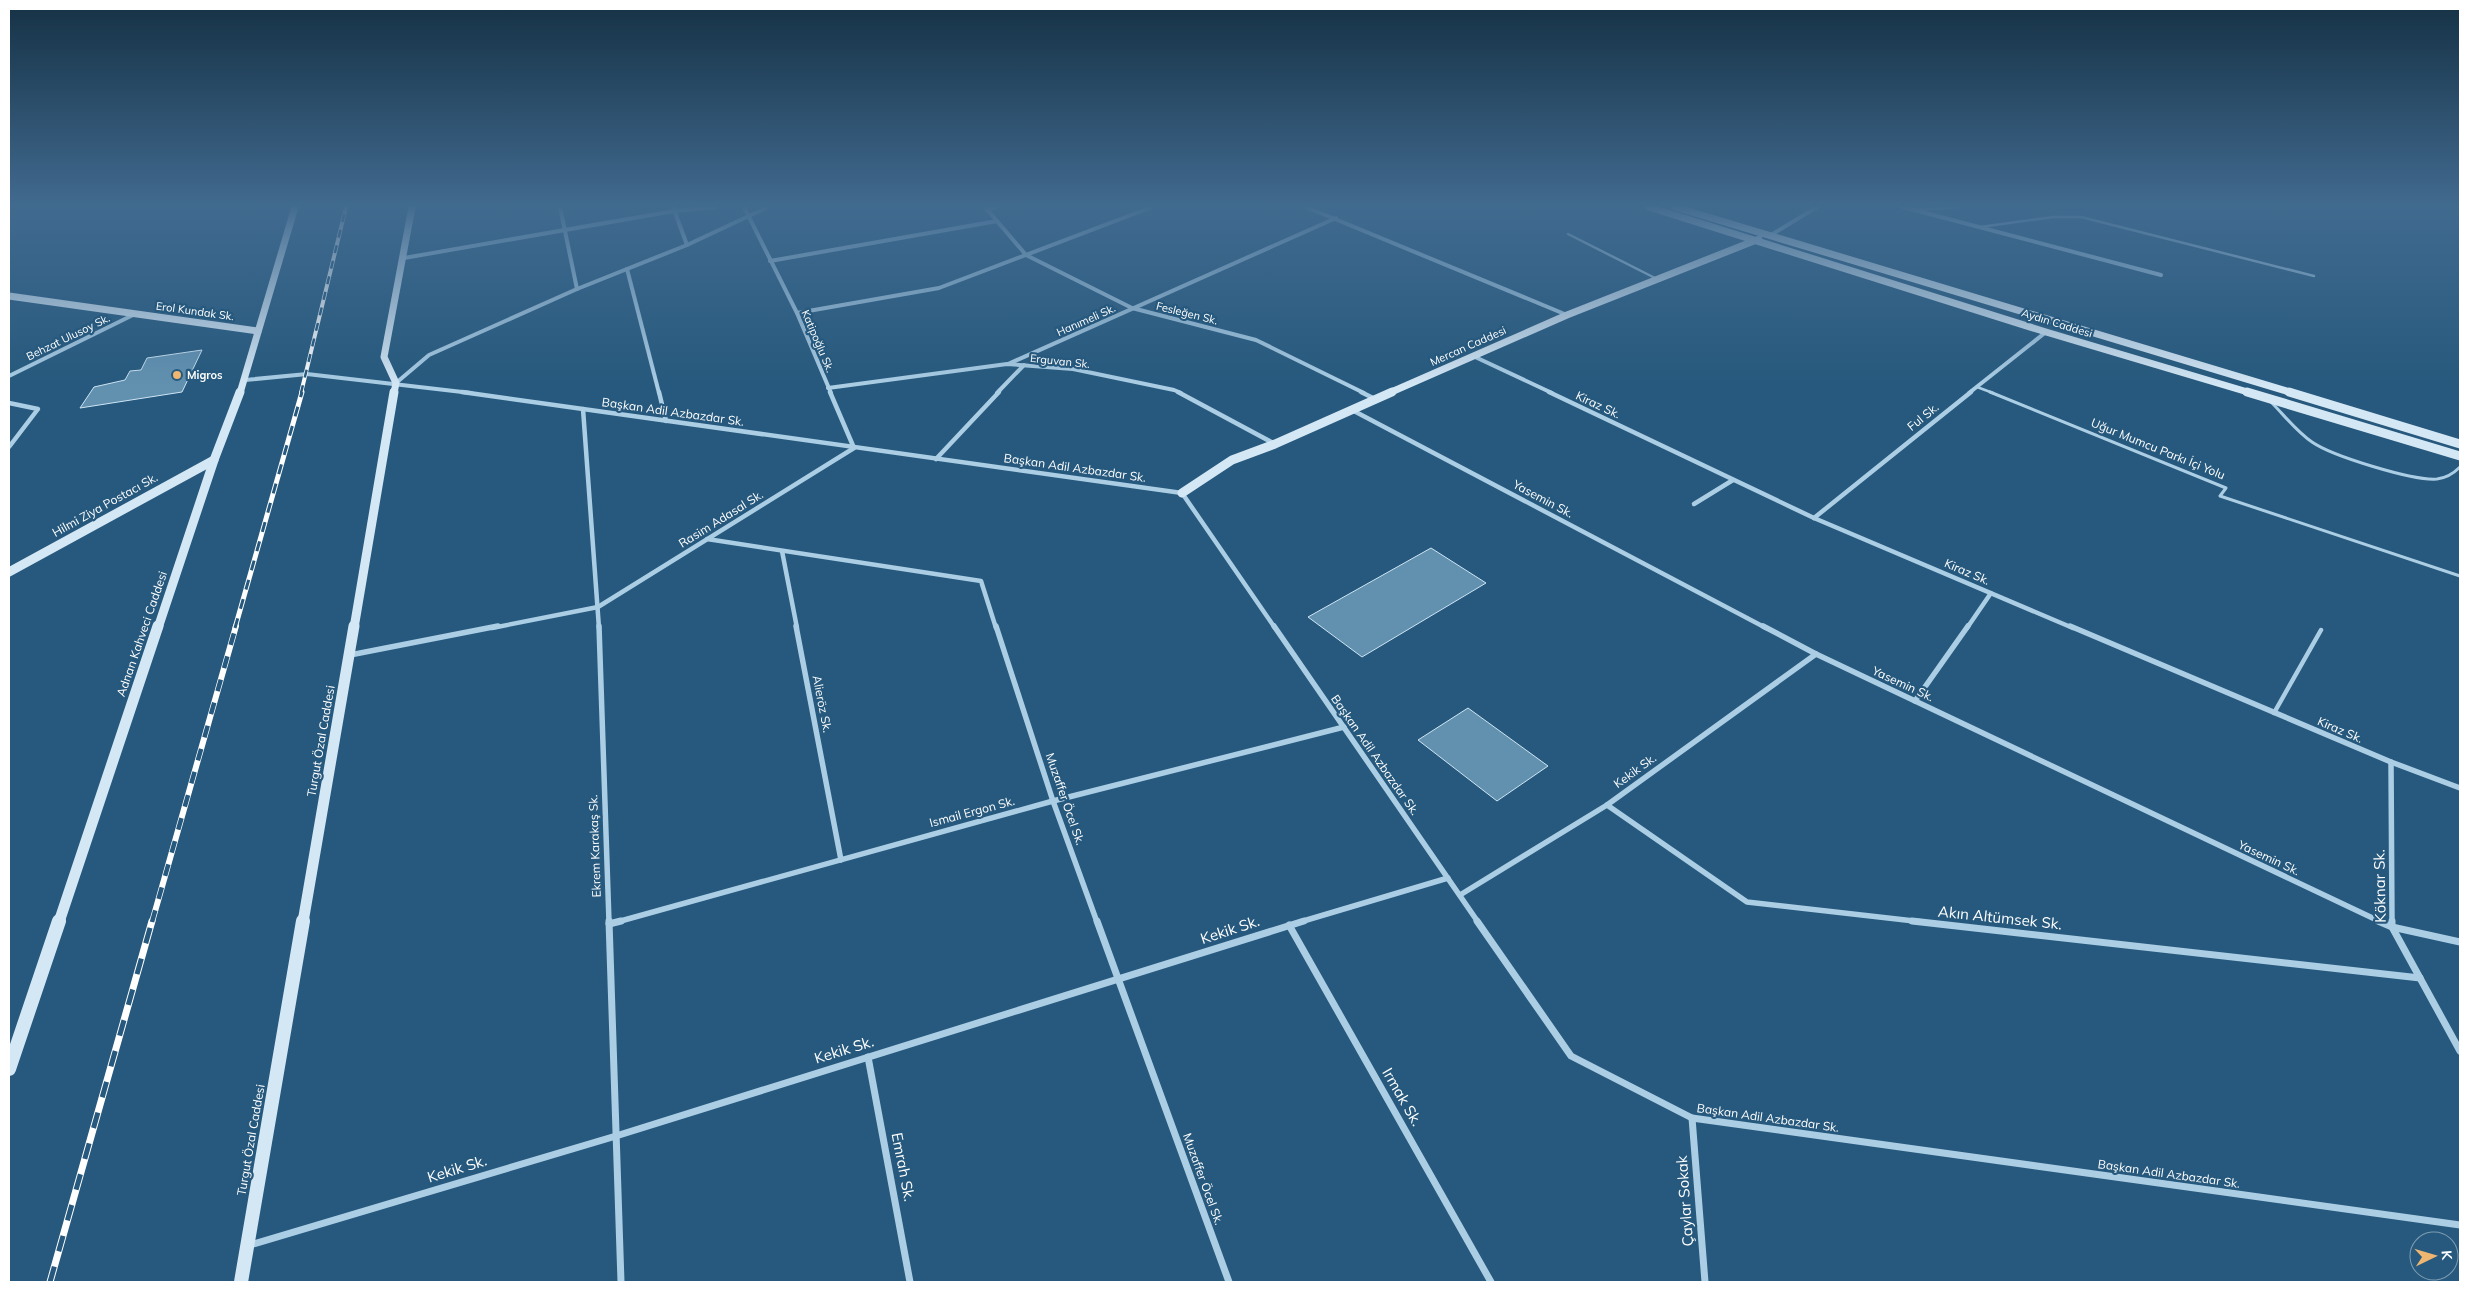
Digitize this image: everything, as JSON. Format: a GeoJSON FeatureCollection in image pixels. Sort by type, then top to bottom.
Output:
{"type":"FeatureCollection","features":[{"type":"Feature","properties":{"kind":"main road","name":"Adnan Kahveci Caddesi"},"geometry":{"type":"LineString","coordinates":[[9,1069],[214,460],[245,380],[277,267]]}},
{"type":"Feature","properties":{"kind":"main road"},"geometry":{"type":"LineString","coordinates":[[396,383],[384,357],[402,267]]}},
{"type":"Feature","properties":{"kind":"main road","name":"Mercan Caddesi"},"geometry":{"type":"LineString","coordinates":[[1182,493],[1232,460],[1275,444],[1567,315],[1688,267]]}},
{"type":"Feature","properties":{"kind":"main road","name":"Aydın Caddesi"},"geometry":{"type":"LineString","coordinates":[[1843,267],[2046,332],[2460,456]]}},
{"type":"Feature","properties":{"kind":"main road","name":"Aydın Caddesi"},"geometry":{"type":"LineString","coordinates":[[1878,267],[2460,444]]}},
{"type":"Feature","properties":{"kind":"main road","name":"Erol Kundak Sk."},"geometry":{"type":"LineString","coordinates":[[9,296],[258,331]]}},
{"type":"Feature","properties":{"kind":"main road","name":"Turgut Özal Caddesi"},"geometry":{"type":"LineString","coordinates":[[241,1282],[396,383]]}},
{"type":"Feature","properties":{"kind":"main road","name":"Hilmi Ziya Postacı Sk."},"geometry":{"type":"LineString","coordinates":[[9,572],[214,460]]}},
{"type":"Feature","properties":{"kind":"street"},"geometry":{"type":"LineString","coordinates":[[573,267],[577,289]]}},
{"type":"Feature","properties":{"kind":"street"},"geometry":{"type":"LineString","coordinates":[[396,383],[429,355],[577,289],[631,267]]}},
{"type":"Feature","properties":{"kind":"street","name":"Katipoğlu Sk."},"geometry":{"type":"LineString","coordinates":[[773,267],[797,312],[854,448]]}},
{"type":"Feature","properties":{"kind":"street"},"geometry":{"type":"LineString","coordinates":[[797,312],[939,288],[994,267]]}},
{"type":"Feature","properties":{"kind":"street","name":"Fesleğen Sk."},"geometry":{"type":"LineString","coordinates":[[1050,267],[1132,308],[1256,340],[1375,399]]}},
{"type":"Feature","properties":{"kind":"street","name":"Hanımeli Sk."},"geometry":{"type":"LineString","coordinates":[[1007,364],[1224,267]]}},
{"type":"Feature","properties":{"kind":"street"},"geometry":{"type":"LineString","coordinates":[[1453,267],[1567,315]]}},
{"type":"Feature","properties":{"kind":"street"},"geometry":{"type":"LineString","coordinates":[[2135,267],[2161,274]]}},
{"type":"Feature","properties":{"kind":"street"},"geometry":{"type":"LineString","coordinates":[[627,269],[666,421]]}},
{"type":"Feature","properties":{"kind":"street","name":"Behzat Ulusoy Sk."},"geometry":{"type":"LineString","coordinates":[[9,376],[135,314]]}},
{"type":"Feature","properties":{"kind":"street","name":"Ful Sk."},"geometry":{"type":"LineString","coordinates":[[1814,518],[2046,332]]}},
{"type":"Feature","properties":{"kind":"street","name":"Kiraz Sk."},"geometry":{"type":"LineString","coordinates":[[1473,356],[1814,518],[2391,762],[2460,788]]}},
{"type":"Feature","properties":{"kind":"street","name":"Erguvan Sk."},"geometry":{"type":"LineString","coordinates":[[828,388],[1007,364],[1073,369],[1174,390],[1275,444]]}},
{"type":"Feature","properties":{"kind":"street"},"geometry":{"type":"LineString","coordinates":[[936,459],[1024,365]]}},
{"type":"Feature","properties":{"kind":"street","name":"Başkan Adil Azbazdar Sk."},"geometry":{"type":"LineString","coordinates":[[245,380],[307,374],[396,383],[1182,493],[1571,1056],[1692,1118],[2460,1225]]}},
{"type":"Feature","properties":{"kind":"street"},"geometry":{"type":"LineString","coordinates":[[9,403],[38,409],[9,446]]}},
{"type":"Feature","properties":{"kind":"street","name":"Ekrem Karakaş Sk."},"geometry":{"type":"LineString","coordinates":[[583,409],[598,606],[621,1282]]}},
{"type":"Feature","properties":{"kind":"street","name":"Yasemin Sk."},"geometry":{"type":"LineString","coordinates":[[1352,409],[1816,654],[2392,927],[2460,942]]}},
{"type":"Feature","properties":{"kind":"street","name":"Rasim Adasal Sk."},"geometry":{"type":"LineString","coordinates":[[598,606],[854,448]]}},
{"type":"Feature","properties":{"kind":"street"},"geometry":{"type":"LineString","coordinates":[[1694,504],[1733,480]]}},
{"type":"Feature","properties":{"kind":"street","name":"Muzaffer Öcel Sk."},"geometry":{"type":"LineString","coordinates":[[707,539],[981,581],[1053,802],[1229,1282]]}},
{"type":"Feature","properties":{"kind":"street","name":"Alieröz Sk."},"geometry":{"type":"LineString","coordinates":[[782,551],[842,860]]}},
{"type":"Feature","properties":{"kind":"street"},"geometry":{"type":"LineString","coordinates":[[1915,701],[1991,593]]}},
{"type":"Feature","properties":{"kind":"street"},"geometry":{"type":"LineString","coordinates":[[350,655],[598,606]]}},
{"type":"Feature","properties":{"kind":"street","name":"Kekik Sk."},"geometry":{"type":"LineString","coordinates":[[1460,896],[1607,805],[1816,654]]}},
{"type":"Feature","properties":{"kind":"street","name":"Ismail Ergon Sk."},"geometry":{"type":"LineString","coordinates":[[609,924],[1053,802],[1344,727]]}},
{"type":"Feature","properties":{"kind":"street","name":"Köknar Sk."},"geometry":{"type":"LineString","coordinates":[[2391,762],[2392,927],[2460,1051]]}},
{"type":"Feature","properties":{"kind":"street","name":"Akın Altümsek Sk."},"geometry":{"type":"LineString","coordinates":[[1607,805],[1747,902],[2420,978]]}},
{"type":"Feature","properties":{"kind":"street","name":"Kekik Sk."},"geometry":{"type":"LineString","coordinates":[[247,1246],[616,1136],[1289,925],[1448,878]]}},
{"type":"Feature","properties":{"kind":"street","name":"Irmak Sk."},"geometry":{"type":"LineString","coordinates":[[1289,925],[1491,1282]]}},
{"type":"Feature","properties":{"kind":"street","name":"Emrah Sk."},"geometry":{"type":"LineString","coordinates":[[868,1057],[910,1282]]}},
{"type":"Feature","properties":{"kind":"street","name":"Çaylar Sokak"},"geometry":{"type":"LineString","coordinates":[[1692,1118],[1705,1282]]}},
{"type":"Feature","properties":{"kind":"lane"},"geometry":{"type":"LineString","coordinates":[[1634,267],[1658,279]]}},
{"type":"Feature","properties":{"kind":"lane"},"geometry":{"type":"LineString","coordinates":[[2279,267],[2314,276]]}},
{"type":"Feature","properties":{"kind":"lane","name":"Uğur Mumcu Parkı İçi Yolu"},"geometry":{"type":"LineString","coordinates":[[1977,387],[2226,488],[2220,496],[2460,576]]}},
{"type":"Feature","properties":{"kind":"lane"},"geometry":{"type":"LineString","coordinates":[[2268,398],[2312,442],[2326,449],[2419,478],[2436,479],[2453,474],[2460,467]]}},
{"type":"Feature","properties":{"kind":"lane"},"geometry":{"type":"LineString","coordinates":[[2274,713],[2321,630]]}},
{"type":"Feature","properties":{"kind":"building"},"geometry":{"type":"Polygon","coordinates":[[[202,350],[182,392],[80,408],[94,387],[125,380],[130,371],[141,370],[147,358],[202,350]]]}},
{"type":"Feature","properties":{"kind":"building"},"geometry":{"type":"Polygon","coordinates":[[[1431,548],[1486,583],[1362,657],[1308,617],[1431,548]]]}},
{"type":"Feature","properties":{"kind":"building"},"geometry":{"type":"Polygon","coordinates":[[[1468,708],[1548,766],[1497,801],[1418,740],[1468,708]]]}},
{"type":"Feature","properties":{"kind":"railway"},"geometry":{"type":"LineString","coordinates":[[301,393],[331,267]]}},
{"type":"Feature","properties":{"kind":"railway"},"geometry":{"type":"LineString","coordinates":[[235,628],[302,392]]}},
{"type":"Feature","properties":{"kind":"railway"},"geometry":{"type":"LineString","coordinates":[[152,922],[236,626]]}},
{"type":"Feature","properties":{"kind":"railway"},"geometry":{"type":"LineString","coordinates":[[50,1282],[152,921]]}},
{"type":"Feature","properties":{"kind":"place","name":"Migros"},"geometry":{"type":"Point","coordinates":[177,375]}}]}
